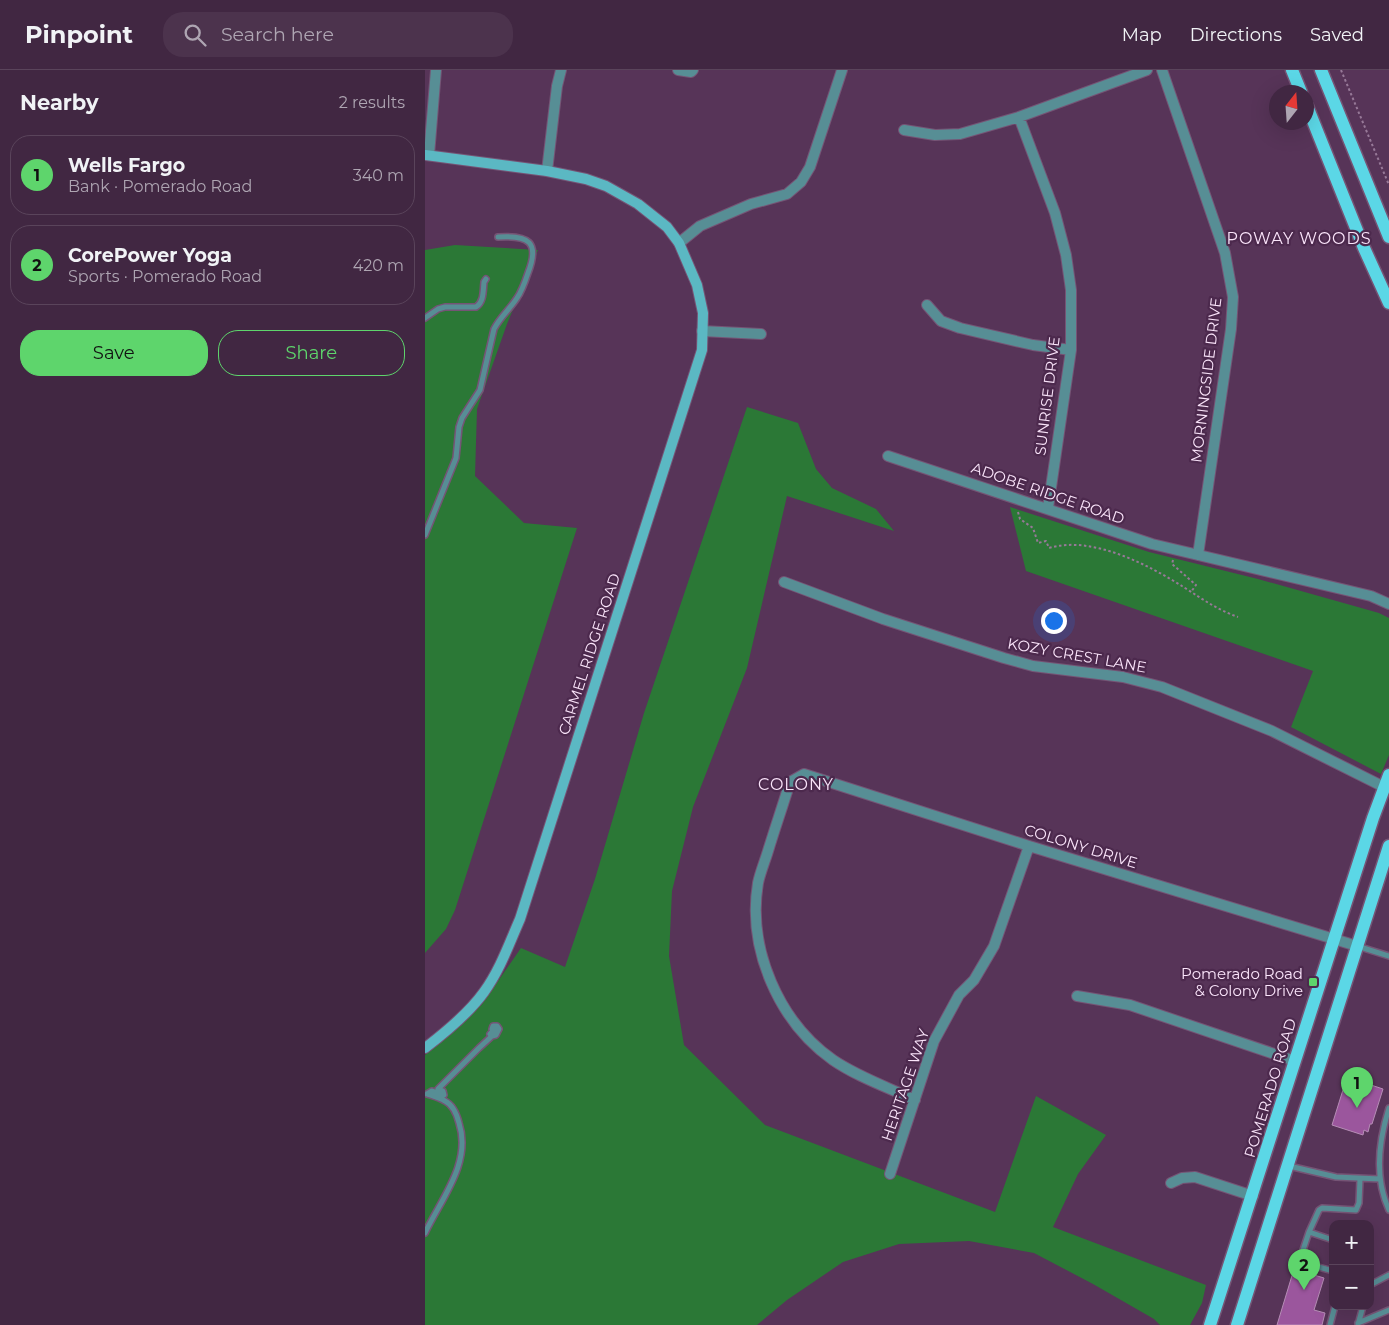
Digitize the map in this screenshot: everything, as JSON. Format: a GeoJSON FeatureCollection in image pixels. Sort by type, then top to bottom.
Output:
{"type":"FeatureCollection","features":[{"type":"Feature","properties":{"kind":"main road"},"geometry":{"type":"LineString","coordinates":[[1292,70],[1298,85]]}},
{"type":"Feature","properties":{"kind":"main road"},"geometry":{"type":"LineString","coordinates":[[1321,70],[1389,237]]}},
{"type":"Feature","properties":{"kind":"main road"},"geometry":{"type":"LineString","coordinates":[[1314,123],[1364,248],[1389,303]]}},
{"type":"Feature","properties":{"kind":"main road","name":"POMERADO ROAD"},"geometry":{"type":"LineString","coordinates":[[1211,1325],[1334,939],[1387,781]]}},
{"type":"Feature","properties":{"kind":"main road"},"geometry":{"type":"LineString","coordinates":[[1237,1325],[1389,846]]}},
{"type":"Feature","properties":{"kind":"street"},"geometry":{"type":"LineString","coordinates":[[427,155],[436,70]]}},
{"type":"Feature","properties":{"kind":"street"},"geometry":{"type":"LineString","coordinates":[[547,170],[557,86],[561,70]]}},
{"type":"Feature","properties":{"kind":"street"},"geometry":{"type":"LineString","coordinates":[[678,70],[691,72],[693,70]]}},
{"type":"Feature","properties":{"kind":"street"},"geometry":{"type":"LineString","coordinates":[[679,243],[701,226],[751,204],[787,194],[801,182],[810,167],[842,70]]}},
{"type":"Feature","properties":{"kind":"street"},"geometry":{"type":"LineString","coordinates":[[904,130],[935,135],[960,134],[1019,117],[1147,70]]}},
{"type":"Feature","properties":{"kind":"street","name":"MORNINGSIDE DRIVE"},"geometry":{"type":"LineString","coordinates":[[1162,70],[1225,253],[1233,296],[1231,329],[1198,555]]}},
{"type":"Feature","properties":{"kind":"street","name":"SUNRISE DRIVE"},"geometry":{"type":"LineString","coordinates":[[1019,117],[1055,213],[1066,255],[1071,290],[1071,350],[1047,508]]}},
{"type":"Feature","properties":{"kind":"street","name":"CARMEL RIDGE ROAD"},"geometry":{"type":"LineString","coordinates":[[425,1048],[448,1030],[484,993],[503,960],[520,919],[702,350],[703,313],[697,285],[679,243],[667,227],[638,204],[605,186],[586,179],[547,170],[427,155]]}},
{"type":"Feature","properties":{"kind":"street"},"geometry":{"type":"LineString","coordinates":[[927,306],[941,321],[960,328],[1033,345],[1071,350]]}},
{"type":"Feature","properties":{"kind":"street"},"geometry":{"type":"LineString","coordinates":[[702,332],[761,334]]}},
{"type":"Feature","properties":{"kind":"street","name":"ADOBE RIDGE ROAD"},"geometry":{"type":"LineString","coordinates":[[888,456],[1153,544],[1371,596],[1389,604]]}},
{"type":"Feature","properties":{"kind":"street","name":"KOZY CREST LANE"},"geometry":{"type":"LineString","coordinates":[[784,582],[883,618],[1033,666],[1123,677],[1162,686],[1272,730],[1387,781]]}},
{"type":"Feature","properties":{"kind":"street","name":"COLONY DRIVE"},"geometry":{"type":"LineString","coordinates":[[915,1100],[849,1070],[831,1059],[800,1030],[781,1004],[765,969],[756,923],[758,883],[790,782],[804,774],[1029,846],[1357,946]]}},
{"type":"Feature","properties":{"kind":"street","name":"HERITAGE WAY"},"geometry":{"type":"LineString","coordinates":[[890,1174],[934,1041],[959,994],[974,980],[994,946],[1029,846]]}},
{"type":"Feature","properties":{"kind":"street"},"geometry":{"type":"LineString","coordinates":[[1077,996],[1130,1006],[1295,1061]]}},
{"type":"Feature","properties":{"kind":"street"},"geometry":{"type":"LineString","coordinates":[[1171,1183],[1182,1178],[1195,1177],[1253,1196]]}},
{"type":"Feature","properties":{"kind":"lane"},"geometry":{"type":"LineString","coordinates":[[425,534],[456,458],[459,427],[462,418],[480,390],[494,329],[520,294],[533,259],[533,250],[526,240],[520,237],[498,237]]}},
{"type":"Feature","properties":{"kind":"lane"},"geometry":{"type":"LineString","coordinates":[[425,318],[437,309],[445,307],[476,307],[480,305],[486,279]]}},
{"type":"Feature","properties":{"kind":"lane"},"geometry":{"type":"LineString","coordinates":[[1357,946],[1389,956]]}},
{"type":"Feature","properties":{"kind":"lane"},"geometry":{"type":"LineString","coordinates":[[425,1233],[459,1166],[463,1141],[462,1131],[453,1109],[446,1101],[427,1094],[432,1091],[444,1095],[443,1091],[438,1089],[479,1048],[492,1036],[496,1035],[499,1029],[497,1026],[493,1026],[492,1029],[495,1029],[490,1034]]}},
{"type":"Feature","properties":{"kind":"lane"},"geometry":{"type":"LineString","coordinates":[[1389,1108],[1380,1149],[1380,1179],[1385,1203],[1389,1210]]}},
{"type":"Feature","properties":{"kind":"lane"},"geometry":{"type":"LineString","coordinates":[[1289,1166],[1329,1176],[1380,1179]]}},
{"type":"Feature","properties":{"kind":"lane"},"geometry":{"type":"LineString","coordinates":[[1329,1270],[1304,1263],[1301,1260],[1309,1232],[1319,1210],[1322,1208],[1356,1210],[1359,1203],[1360,1179]]}},
{"type":"Feature","properties":{"kind":"lane"},"geometry":{"type":"LineString","coordinates":[[1309,1232],[1329,1239]]}},
{"type":"Feature","properties":{"kind":"lane"},"geometry":{"type":"LineString","coordinates":[[1374,1283],[1389,1275]]}},
{"type":"Feature","properties":{"kind":"lane"},"geometry":{"type":"LineString","coordinates":[[1330,1325],[1334,1310]]}},
{"type":"Feature","properties":{"kind":"lane"},"geometry":{"type":"LineString","coordinates":[[1358,1324],[1362,1310]]}},
{"type":"Feature","properties":{"kind":"lane"},"geometry":{"type":"LineString","coordinates":[[1358,1324],[1389,1310]]}},
{"type":"Feature","properties":{"kind":"path"},"geometry":{"type":"LineString","coordinates":[[1341,70],[1389,185]]}},
{"type":"Feature","properties":{"kind":"path"},"geometry":{"type":"LineString","coordinates":[[1022,500],[1018,513],[1020,519],[1033,528],[1038,543],[1046,541],[1049,548],[1071,544],[1102,550],[1137,562],[1164,575],[1211,605],[1238,617]]}},
{"type":"Feature","properties":{"kind":"path"},"geometry":{"type":"LineString","coordinates":[[1175,549],[1172,564],[1196,585],[1191,592]]}},
{"type":"Feature","properties":{"kind":"green space"},"geometry":{"type":"Polygon","coordinates":[[[455,245],[538,250],[507,324],[477,409],[475,476],[524,523],[577,528],[455,910],[446,929],[425,953],[425,250],[455,245]]]}},
{"type":"Feature","properties":{"kind":"green space"},"geometry":{"type":"Polygon","coordinates":[[[747,407],[798,423],[816,469],[832,488],[876,509],[894,531],[787,496],[747,668],[693,807],[672,891],[669,956],[684,1045],[765,1125],[995,1212],[1036,1096],[1106,1135],[1078,1174],[1053,1227],[1206,1285],[1202,1303],[1190,1325],[1160,1325],[1154,1319],[1093,1284],[1034,1253],[969,1241],[899,1244],[843,1262],[787,1300],[757,1325],[425,1325],[425,1055],[482,1004],[521,948],[565,967],[595,879],[644,713],[747,407]]]}},
{"type":"Feature","properties":{"kind":"green space"},"geometry":{"type":"Polygon","coordinates":[[[1010,507],[1149,552],[1258,579],[1379,613],[1389,618],[1389,755],[1381,774],[1291,727],[1313,671],[1026,571],[1010,507]]]}},
{"type":"Feature","properties":{"kind":"building"},"geometry":{"type":"Polygon","coordinates":[[[1347,1077],[1383,1089],[1372,1124],[1370,1124],[1368,1132],[1364,1130],[1363,1135],[1332,1125],[1347,1077]]]}},
{"type":"Feature","properties":{"kind":"building"},"geometry":{"type":"Polygon","coordinates":[[[1294,1269],[1324,1278],[1314,1310],[1325,1313],[1322,1325],[1277,1325],[1294,1269]]]}},
{"type":"Feature","properties":{"kind":"place","name":"Pomerado Road & Colony Drive"},"geometry":{"type":"Point","coordinates":[1313,982]}},
{"type":"Feature","properties":{"kind":"place","name":"Wells Fargo"},"geometry":{"type":"Point","coordinates":[1357,1108]}},
{"type":"Feature","properties":{"kind":"place","name":"CorePower Yoga"},"geometry":{"type":"Point","coordinates":[1304,1290]}},
{"type":"Feature","properties":{"kind":"district","name":"POWAY WOODS"},"geometry":{"type":"Point","coordinates":[1299,238]}},
{"type":"Feature","properties":{"kind":"district","name":"COLONY"},"geometry":{"type":"Point","coordinates":[796,784]}}]}
